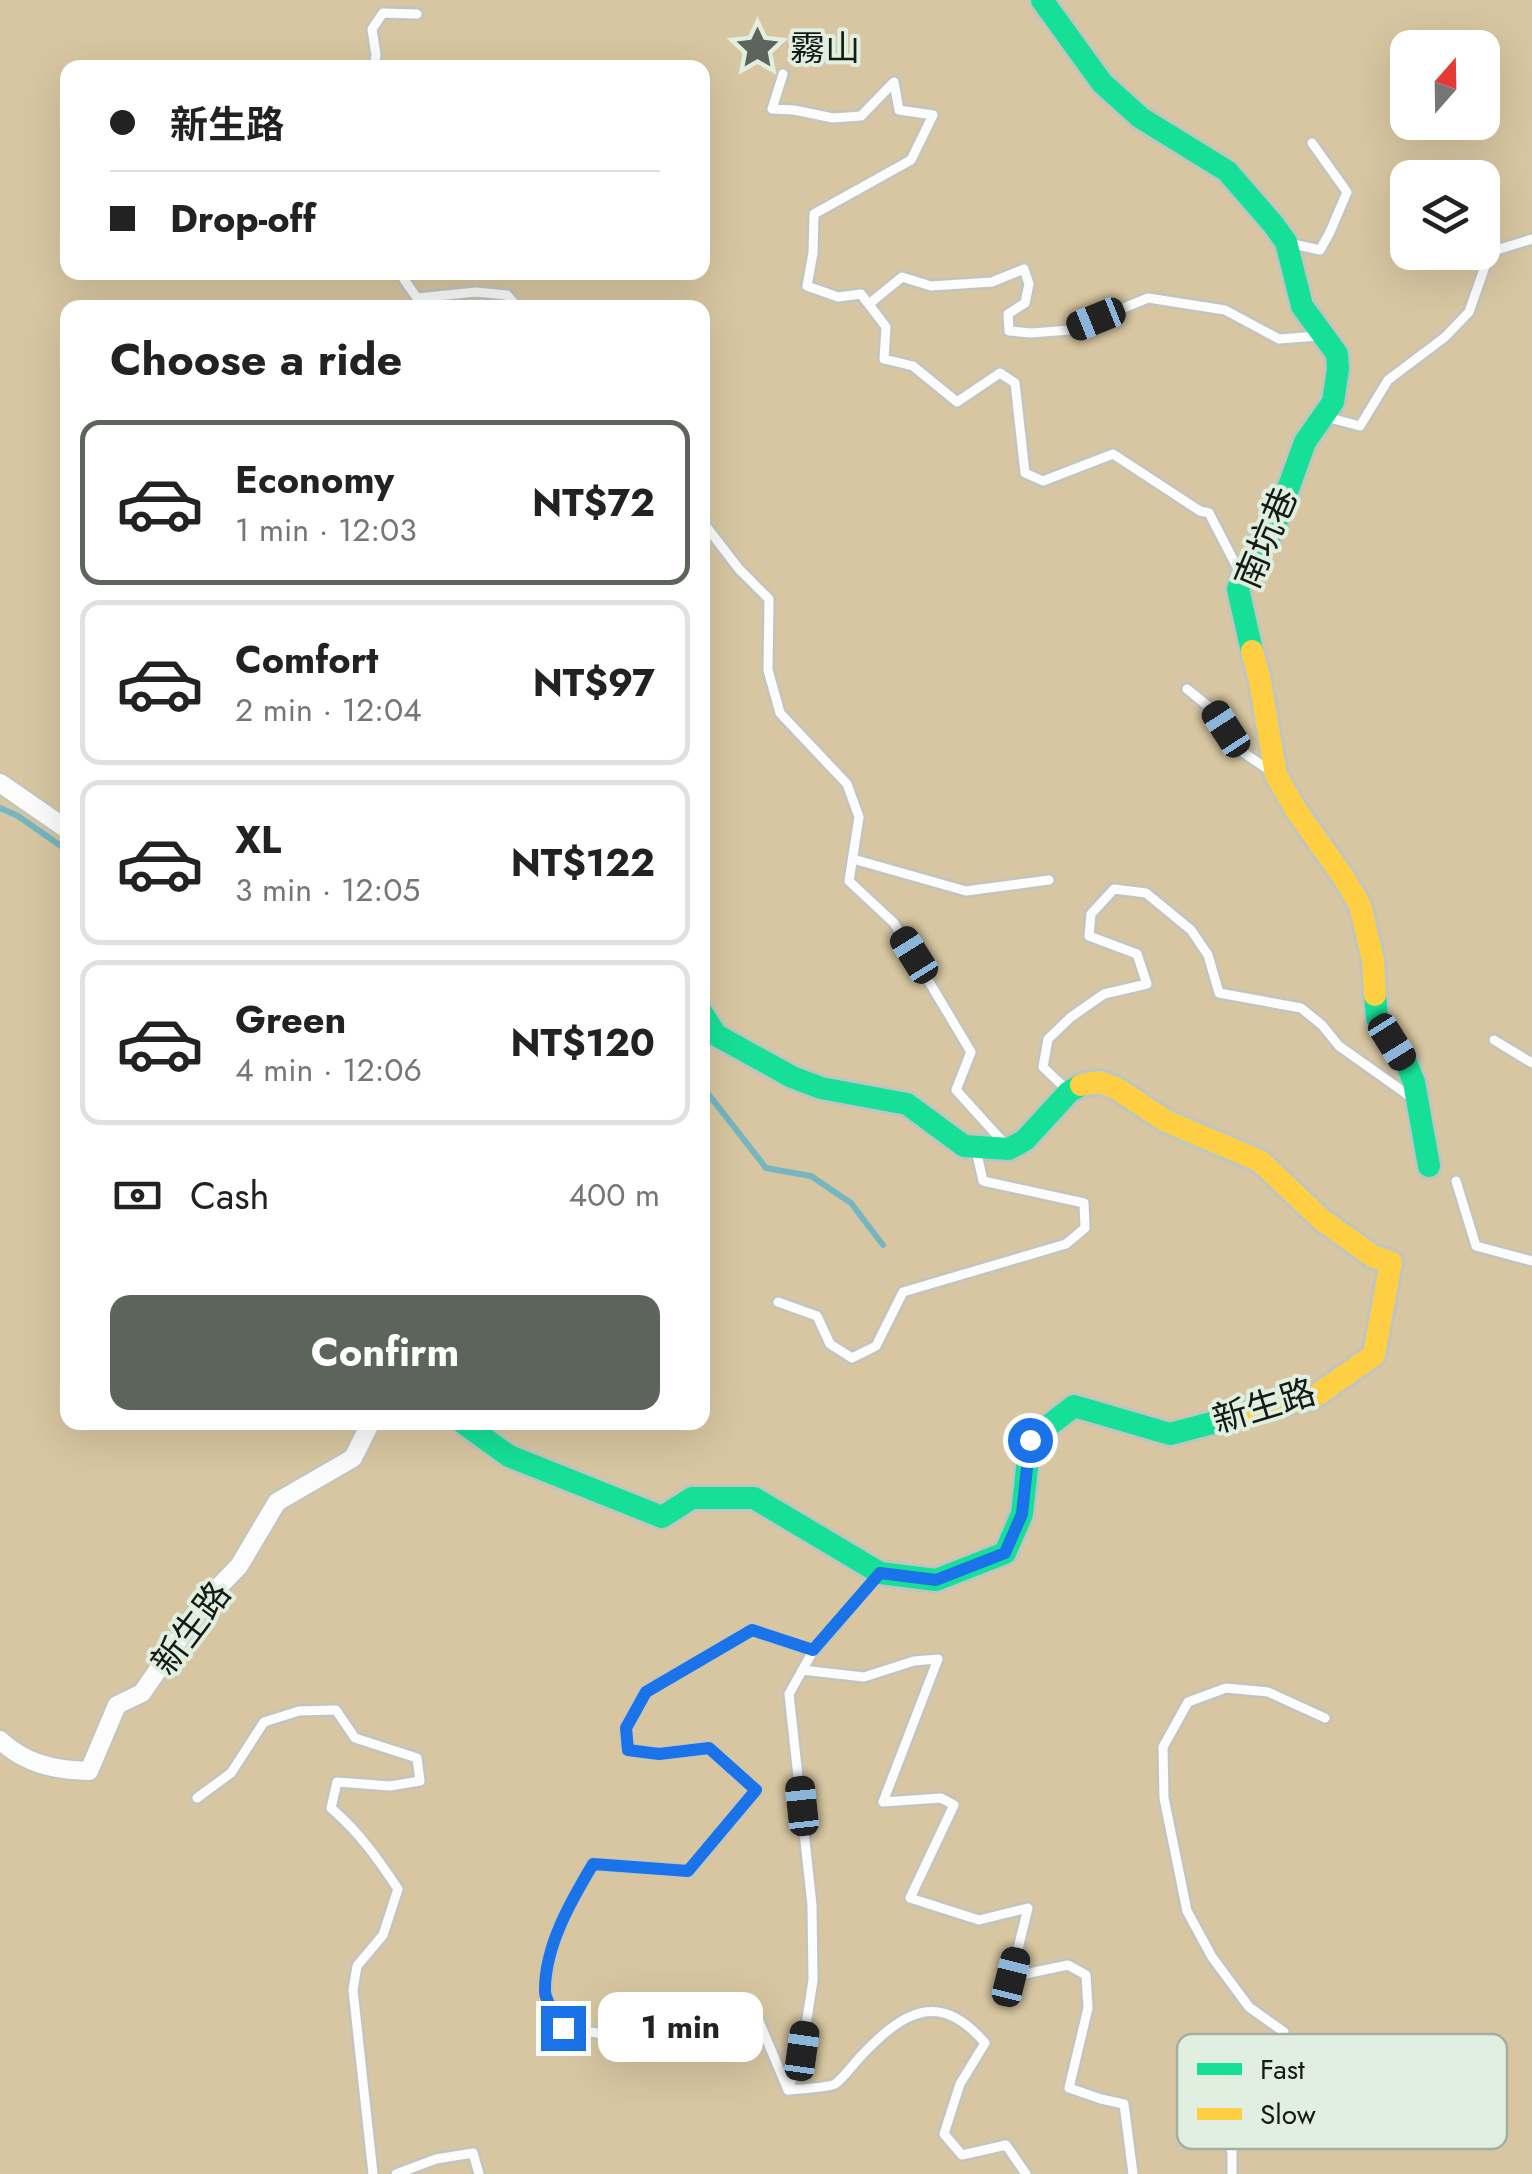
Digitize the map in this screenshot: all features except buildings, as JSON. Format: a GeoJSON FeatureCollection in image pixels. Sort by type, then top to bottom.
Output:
{"type":"FeatureCollection","features":[{"type":"Feature","properties":{"kind":"street","name":"南坑巷"},"geometry":{"type":"LineString","coordinates":[[1042,0],[1102,83],[1141,118],[1227,171],[1273,224],[1286,242],[1302,306],[1338,354],[1333,402],[1305,442],[1273,530],[1238,590],[1260,676],[1276,774],[1360,905],[1373,960],[1377,1018],[1414,1082],[1429,1166]]}},
{"type":"Feature","properties":{"kind":"street"},"geometry":{"type":"LineString","coordinates":[[0,783],[60,824]]}},
{"type":"Feature","properties":{"kind":"street"},"geometry":{"type":"LineString","coordinates":[[710,1026],[716,1035],[792,1077],[821,1088],[907,1104],[964,1146],[1009,1148],[1025,1140],[1069,1092]]}},
{"type":"Feature","properties":{"kind":"street","name":"新生路"},"geometry":{"type":"LineString","coordinates":[[473,1430],[509,1456],[662,1517],[692,1498],[754,1498],[880,1573],[936,1580],[1005,1553],[1022,1514],[1030,1440],[1074,1406],[1170,1434],[1314,1397],[1374,1355],[1391,1262],[1374,1257],[1322,1220],[1260,1162],[1166,1121],[1116,1088],[1099,1082],[1069,1092]]}},
{"type":"Feature","properties":{"kind":"street","name":"新生路"},"geometry":{"type":"LineString","coordinates":[[0,1740],[16,1755],[60,1770],[89,1771],[117,1705],[142,1693],[206,1600],[239,1566],[278,1502],[353,1458],[367,1430]]}},
{"type":"Feature","properties":{"kind":"lane"},"geometry":{"type":"LineString","coordinates":[[375,60],[372,29],[384,13],[417,14]]}},
{"type":"Feature","properties":{"kind":"lane"},"geometry":{"type":"LineString","coordinates":[[783,74],[772,109],[833,118],[862,116],[894,82],[899,110],[933,115],[912,160],[814,214],[808,286],[838,298],[861,294],[886,327],[884,359],[914,366],[957,402],[1000,374],[1016,384],[1024,473],[1043,481],[1113,454],[1209,514],[1243,577]]}},
{"type":"Feature","properties":{"kind":"lane"},"geometry":{"type":"LineString","coordinates":[[1286,242],[1320,250],[1346,192],[1312,142]]}},
{"type":"Feature","properties":{"kind":"lane"},"geometry":{"type":"LineString","coordinates":[[1323,416],[1360,426],[1388,380],[1445,337],[1469,312],[1490,252],[1532,239]]}},
{"type":"Feature","properties":{"kind":"lane"},"geometry":{"type":"LineString","coordinates":[[869,304],[902,277],[931,286],[992,282],[1024,269],[1030,284],[1026,303],[1008,314],[1009,332],[1070,330],[1148,298],[1225,310],[1279,339],[1324,335]]}},
{"type":"Feature","properties":{"kind":"lane"},"geometry":{"type":"LineString","coordinates":[[405,280],[417,298],[476,292],[507,295],[511,300]]}},
{"type":"Feature","properties":{"kind":"lane"},"geometry":{"type":"LineString","coordinates":[[710,532],[738,569],[769,599],[768,670],[780,713],[846,784],[860,817],[849,881],[894,923],[971,1052],[956,1090],[1009,1148]]}},
{"type":"Feature","properties":{"kind":"lane"},"geometry":{"type":"LineString","coordinates":[[1187,689],[1213,710],[1238,749],[1276,774]]}},
{"type":"Feature","properties":{"kind":"lane"},"geometry":{"type":"LineString","coordinates":[[853,859],[966,892],[1049,880]]}},
{"type":"Feature","properties":{"kind":"lane"},"geometry":{"type":"LineString","coordinates":[[1069,1092],[1043,1067],[1048,1039],[1104,994],[1147,984],[1138,954],[1089,936],[1091,914],[1114,889],[1146,894],[1191,930],[1208,955],[1219,993],[1301,1008],[1339,1046],[1417,1102]]}},
{"type":"Feature","properties":{"kind":"lane"},"geometry":{"type":"LineString","coordinates":[[1494,1040],[1532,1062]]}},
{"type":"Feature","properties":{"kind":"lane"},"geometry":{"type":"LineString","coordinates":[[778,1302],[817,1316],[830,1344],[852,1358],[876,1346],[903,1292],[1066,1244],[1085,1228],[1084,1203],[983,1181],[976,1148]]}},
{"type":"Feature","properties":{"kind":"lane"},"geometry":{"type":"LineString","coordinates":[[1456,1181],[1476,1246],[1532,1261]]}},
{"type":"Feature","properties":{"kind":"lane"},"geometry":{"type":"LineString","coordinates":[[788,2090],[802,2051],[813,1980],[812,1905],[789,1694],[813,1650],[880,1573]]}},
{"type":"Feature","properties":{"kind":"lane"},"geometry":{"type":"LineString","coordinates":[[788,2090],[758,2018],[716,2017],[617,2036],[563,2028],[545,1995],[551,1952],[567,1908],[593,1864],[688,1871],[756,1790],[709,1748],[659,1754],[628,1750],[626,1728],[646,1692],[752,1630],[813,1650]]}},
{"type":"Feature","properties":{"kind":"lane"},"geometry":{"type":"LineString","coordinates":[[802,1670],[864,1678],[914,1662],[938,1659],[883,1802],[941,1798],[954,1805],[910,1898],[979,1920],[1028,1908],[1011,1977],[1068,1965],[1086,1975],[1088,2008],[1069,2088],[1124,2104],[1134,2174]]}},
{"type":"Feature","properties":{"kind":"lane"},"geometry":{"type":"LineString","coordinates":[[1283,2034],[1249,2007],[1212,1957],[1187,1911],[1164,1798],[1164,1747],[1188,1702],[1226,1688],[1268,1692],[1325,1718]]}},
{"type":"Feature","properties":{"kind":"lane"},"geometry":{"type":"LineString","coordinates":[[197,1798],[230,1773],[264,1722],[299,1712],[336,1710],[355,1738],[417,1758],[420,1781],[390,1786],[337,1782],[331,1808],[373,1851],[398,1889],[383,1934],[357,1966],[353,1990],[373,2174]]}},
{"type":"Feature","properties":{"kind":"lane"},"geometry":{"type":"LineString","coordinates":[[788,2090],[834,2084],[904,2017],[935,2010],[971,2026],[985,2043],[960,2084],[944,2134],[962,2155],[1006,2145],[1026,2174]]}},
{"type":"Feature","properties":{"kind":"lane"},"geometry":{"type":"LineString","coordinates":[[1231,2149],[1232,2174]]}},
{"type":"Feature","properties":{"kind":"lane"},"geometry":{"type":"LineString","coordinates":[[396,2174],[436,2159],[473,2153],[479,2174]]}},
{"type":"Feature","properties":{"kind":"shaded area"},"geometry":{"type":"Polygon","coordinates":[[[0,0],[1532,0],[1532,2174],[0,2174],[0,0]]]}},
{"type":"Feature","properties":{"kind":"waterway"},"geometry":{"type":"LineString","coordinates":[[0,808],[60,845]]}},
{"type":"Feature","properties":{"kind":"waterway"},"geometry":{"type":"LineString","coordinates":[[710,1096],[766,1168],[811,1176],[851,1203],[883,1245]]}},
{"type":"Feature","properties":{"kind":"traffic: fast"},"geometry":{"type":"LineString","coordinates":[[1042,0],[1102,83],[1141,118],[1227,171],[1273,224],[1286,242],[1302,306],[1337,354],[1333,402],[1305,442],[1273,531],[1245,570],[1238,589],[1252,651]]}},
{"type":"Feature","properties":{"kind":"traffic: fast"},"geometry":{"type":"LineString","coordinates":[[1375,995],[1377,1018],[1414,1082],[1429,1166]]}},
{"type":"Feature","properties":{"kind":"traffic: fast"},"geometry":{"type":"LineString","coordinates":[[710,1026],[716,1035],[792,1077],[821,1088],[907,1104],[964,1146],[1009,1149],[1025,1140],[1069,1092],[1081,1085]]}},
{"type":"Feature","properties":{"kind":"traffic: fast"},"geometry":{"type":"LineString","coordinates":[[473,1430],[509,1456],[662,1517],[692,1498],[754,1498],[880,1573],[936,1580],[1005,1553],[1022,1514],[1030,1440],[1074,1406],[1170,1434],[1231,1418]]}},
{"type":"Feature","properties":{"kind":"traffic: slow"},"geometry":{"type":"LineString","coordinates":[[1252,651],[1276,775],[1360,905],[1373,960],[1375,995]]}},
{"type":"Feature","properties":{"kind":"traffic: slow"},"geometry":{"type":"LineString","coordinates":[[1081,1085],[1099,1082],[1116,1088],[1166,1121],[1260,1161],[1322,1220],[1374,1257],[1391,1262],[1374,1355],[1314,1397],[1231,1418]]}},
{"type":"Feature","properties":{"kind":"place","name":"霧山"},"geometry":{"type":"Point","coordinates":[757,48]}},
{"type":"Feature","properties":{"kind":"route"},"geometry":{"type":"LineString","coordinates":[[563,2028],[545,1995],[551,1952],[567,1908],[593,1864],[688,1871],[756,1790],[709,1748],[659,1754],[628,1750],[626,1728],[646,1692],[752,1630],[813,1650],[880,1573],[936,1580],[1005,1553],[1022,1514],[1030,1440]]}}]}
